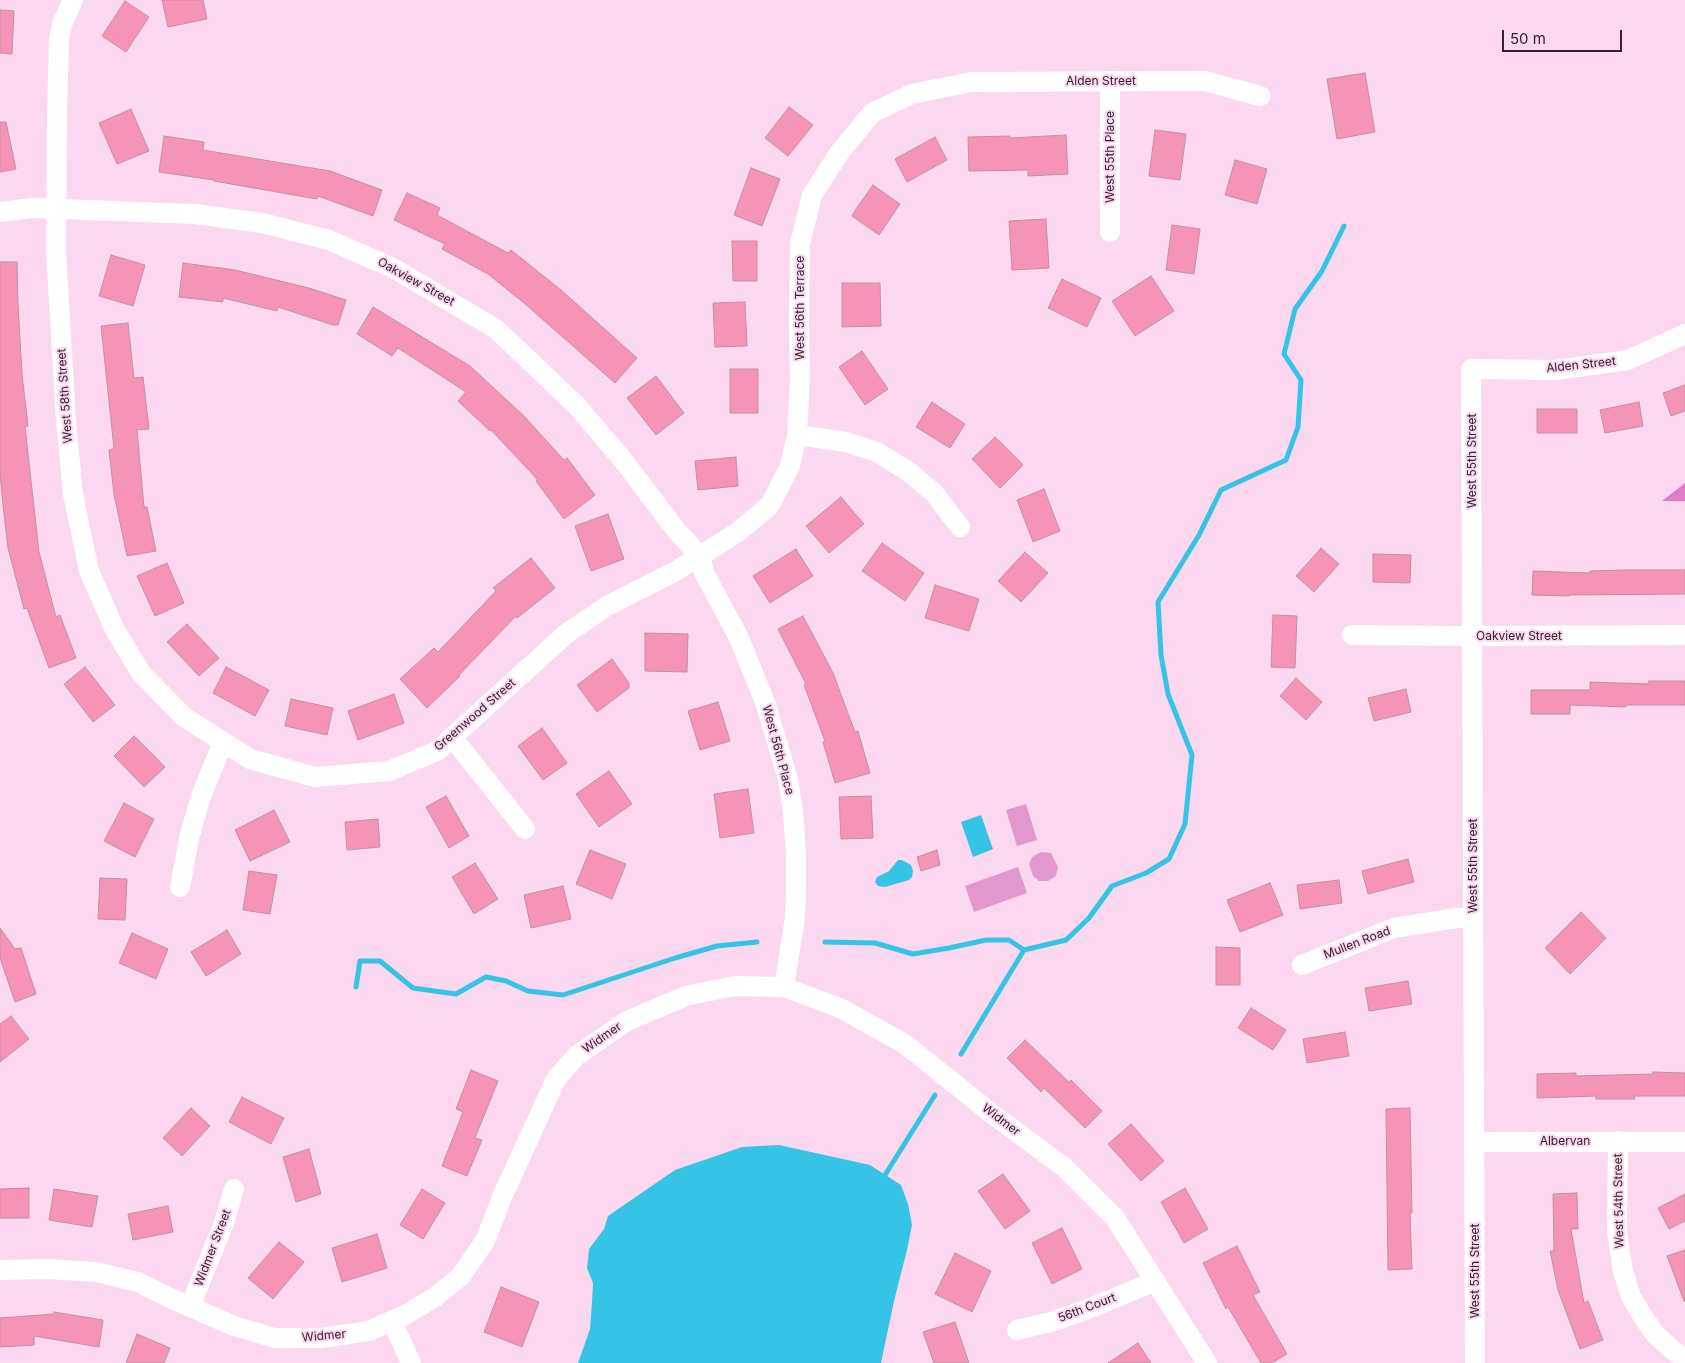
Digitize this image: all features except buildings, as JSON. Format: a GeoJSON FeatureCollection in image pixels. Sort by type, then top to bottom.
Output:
{"type":"FeatureCollection","features":[{"type":"Feature","properties":{"kind":"street","name":"West 58th Street"},"geometry":{"type":"LineString","coordinates":[[73,0],[62,24],[59,39],[56,209],[56,251],[66,422],[73,494],[89,571],[115,630],[141,673],[184,717],[223,742]]}},
{"type":"Feature","properties":{"kind":"street","name":"West 55th Place"},"geometry":{"type":"LineString","coordinates":[[1110,81],[1110,232]]}},
{"type":"Feature","properties":{"kind":"street","name":"Alden Street"},"geometry":{"type":"LineString","coordinates":[[940,88],[971,82],[1205,81],[1260,96]]}},
{"type":"Feature","properties":{"kind":"street","name":"West 56th Terrace"},"geometry":{"type":"LineString","coordinates":[[700,556],[738,532],[770,506],[790,466],[797,435],[800,376],[800,244],[812,195],[840,152],[872,113],[912,94],[940,88]]}},
{"type":"Feature","properties":{"kind":"street","name":"Oakview Street"},"geometry":{"type":"LineString","coordinates":[[0,212],[32,208],[195,214],[262,223],[329,240],[393,268],[496,329],[576,405],[623,460],[676,530],[700,556]]}},
{"type":"Feature","properties":{"kind":"street","name":"Alden Street"},"geometry":{"type":"LineString","coordinates":[[1471,369],[1556,370],[1628,360],[1685,334]]}},
{"type":"Feature","properties":{"kind":"street","name":"West 55th Street"},"geometry":{"type":"LineString","coordinates":[[1471,369],[1475,1363]]}},
{"type":"Feature","properties":{"kind":"street"},"geometry":{"type":"LineString","coordinates":[[797,435],[846,442],[876,452],[909,472],[934,493],[960,527]]}},
{"type":"Feature","properties":{"kind":"street","name":"Greenwood Street"},"geometry":{"type":"LineString","coordinates":[[223,742],[250,759],[314,778],[389,771],[437,751],[567,633],[607,606],[669,575],[700,556]]}},
{"type":"Feature","properties":{"kind":"street","name":"West 56th Place"},"geometry":{"type":"LineString","coordinates":[[700,556],[704,573],[738,636],[765,702],[788,779],[793,812],[796,887],[795,918],[784,987]]}},
{"type":"Feature","properties":{"kind":"street","name":"Oakview Street"},"geometry":{"type":"LineString","coordinates":[[1352,634],[1472,636],[1685,635]]}},
{"type":"Feature","properties":{"kind":"street"},"geometry":{"type":"LineString","coordinates":[[452,737],[525,829]]}},
{"type":"Feature","properties":{"kind":"street"},"geometry":{"type":"LineString","coordinates":[[180,887],[189,838],[200,799],[223,742]]}},
{"type":"Feature","properties":{"kind":"street","name":"Mullen Road"},"geometry":{"type":"LineString","coordinates":[[1302,965],[1394,928],[1457,918],[1473,918]]}},
{"type":"Feature","properties":{"kind":"street","name":"Widmer"},"geometry":{"type":"LineString","coordinates":[[0,1270],[47,1269],[96,1272],[138,1282],[234,1326],[275,1338],[322,1338],[369,1331],[407,1314],[435,1297],[460,1277],[485,1240],[502,1196],[556,1079],[576,1056],[627,1021],[686,996],[734,986],[784,987],[842,1009],[905,1044],[991,1113],[1064,1167],[1115,1218],[1207,1363]]}},
{"type":"Feature","properties":{"kind":"street","name":"West 54th Street"},"geometry":{"type":"LineString","coordinates":[[1618,1141],[1617,1233],[1622,1271],[1631,1296],[1645,1320],[1662,1340],[1685,1358]]}},
{"type":"Feature","properties":{"kind":"street","name":"Albervan"},"geometry":{"type":"LineString","coordinates":[[1474,1142],[1685,1142]]}},
{"type":"Feature","properties":{"kind":"street","name":"Widmer Street"},"geometry":{"type":"LineString","coordinates":[[190,1307],[224,1223],[234,1189]]}},
{"type":"Feature","properties":{"kind":"street","name":"56th Court"},"geometry":{"type":"LineString","coordinates":[[1018,1330],[1051,1322],[1088,1309],[1156,1280]]}},
{"type":"Feature","properties":{"kind":"street"},"geometry":{"type":"LineString","coordinates":[[392,1321],[412,1363]]}},
{"type":"Feature","properties":{"kind":"shaded area"},"geometry":{"type":"Polygon","coordinates":[[[1685,483],[1685,501],[1662,501],[1685,483]]]}},
{"type":"Feature","properties":{"kind":"shaded area"},"geometry":{"type":"Polygon","coordinates":[[[1026,804],[1037,840],[1017,846],[1006,810],[1026,804]]]}},
{"type":"Feature","properties":{"kind":"shaded area"},"geometry":{"type":"Polygon","coordinates":[[[1041,852],[1051,853],[1058,867],[1056,876],[1048,881],[1039,881],[1033,876],[1029,864],[1032,857],[1041,852]]]}},
{"type":"Feature","properties":{"kind":"shaded area"},"geometry":{"type":"Polygon","coordinates":[[[1018,867],[1027,893],[974,912],[965,886],[1018,867]]]}},
{"type":"Feature","properties":{"kind":"water"},"geometry":{"type":"Polygon","coordinates":[[[981,815],[993,849],[973,857],[961,822],[981,815]]]}},
{"type":"Feature","properties":{"kind":"water"},"geometry":{"type":"Polygon","coordinates":[[[898,860],[911,865],[912,877],[909,880],[885,887],[878,886],[875,882],[877,877],[889,871],[898,860]]]}},
{"type":"Feature","properties":{"kind":"water"},"geometry":{"type":"Polygon","coordinates":[[[779,1145],[870,1165],[901,1185],[908,1204],[912,1225],[881,1363],[578,1363],[590,1329],[593,1283],[587,1268],[589,1249],[604,1229],[608,1216],[675,1170],[742,1147],[779,1145]]]}},
{"type":"Feature","properties":{"kind":"waterway"},"geometry":{"type":"LineString","coordinates":[[961,1054],[1024,950],[1066,940],[1089,918],[1112,886],[1146,873],[1169,859],[1185,824],[1192,755],[1168,694],[1161,655],[1158,602],[1199,535],[1221,490],[1286,460],[1298,427],[1301,380],[1284,354],[1295,309],[1322,271],[1344,226]]}},
{"type":"Feature","properties":{"kind":"waterway"},"geometry":{"type":"LineString","coordinates":[[825,942],[875,943],[913,954],[986,940],[1009,940],[1024,950]]}},
{"type":"Feature","properties":{"kind":"waterway"},"geometry":{"type":"LineString","coordinates":[[356,987],[360,961],[380,961],[413,988],[456,994],[486,977],[506,981],[528,991],[563,995],[717,946],[757,942]]}},
{"type":"Feature","properties":{"kind":"waterway"},"geometry":{"type":"LineString","coordinates":[[885,1175],[935,1095]]}}]}
